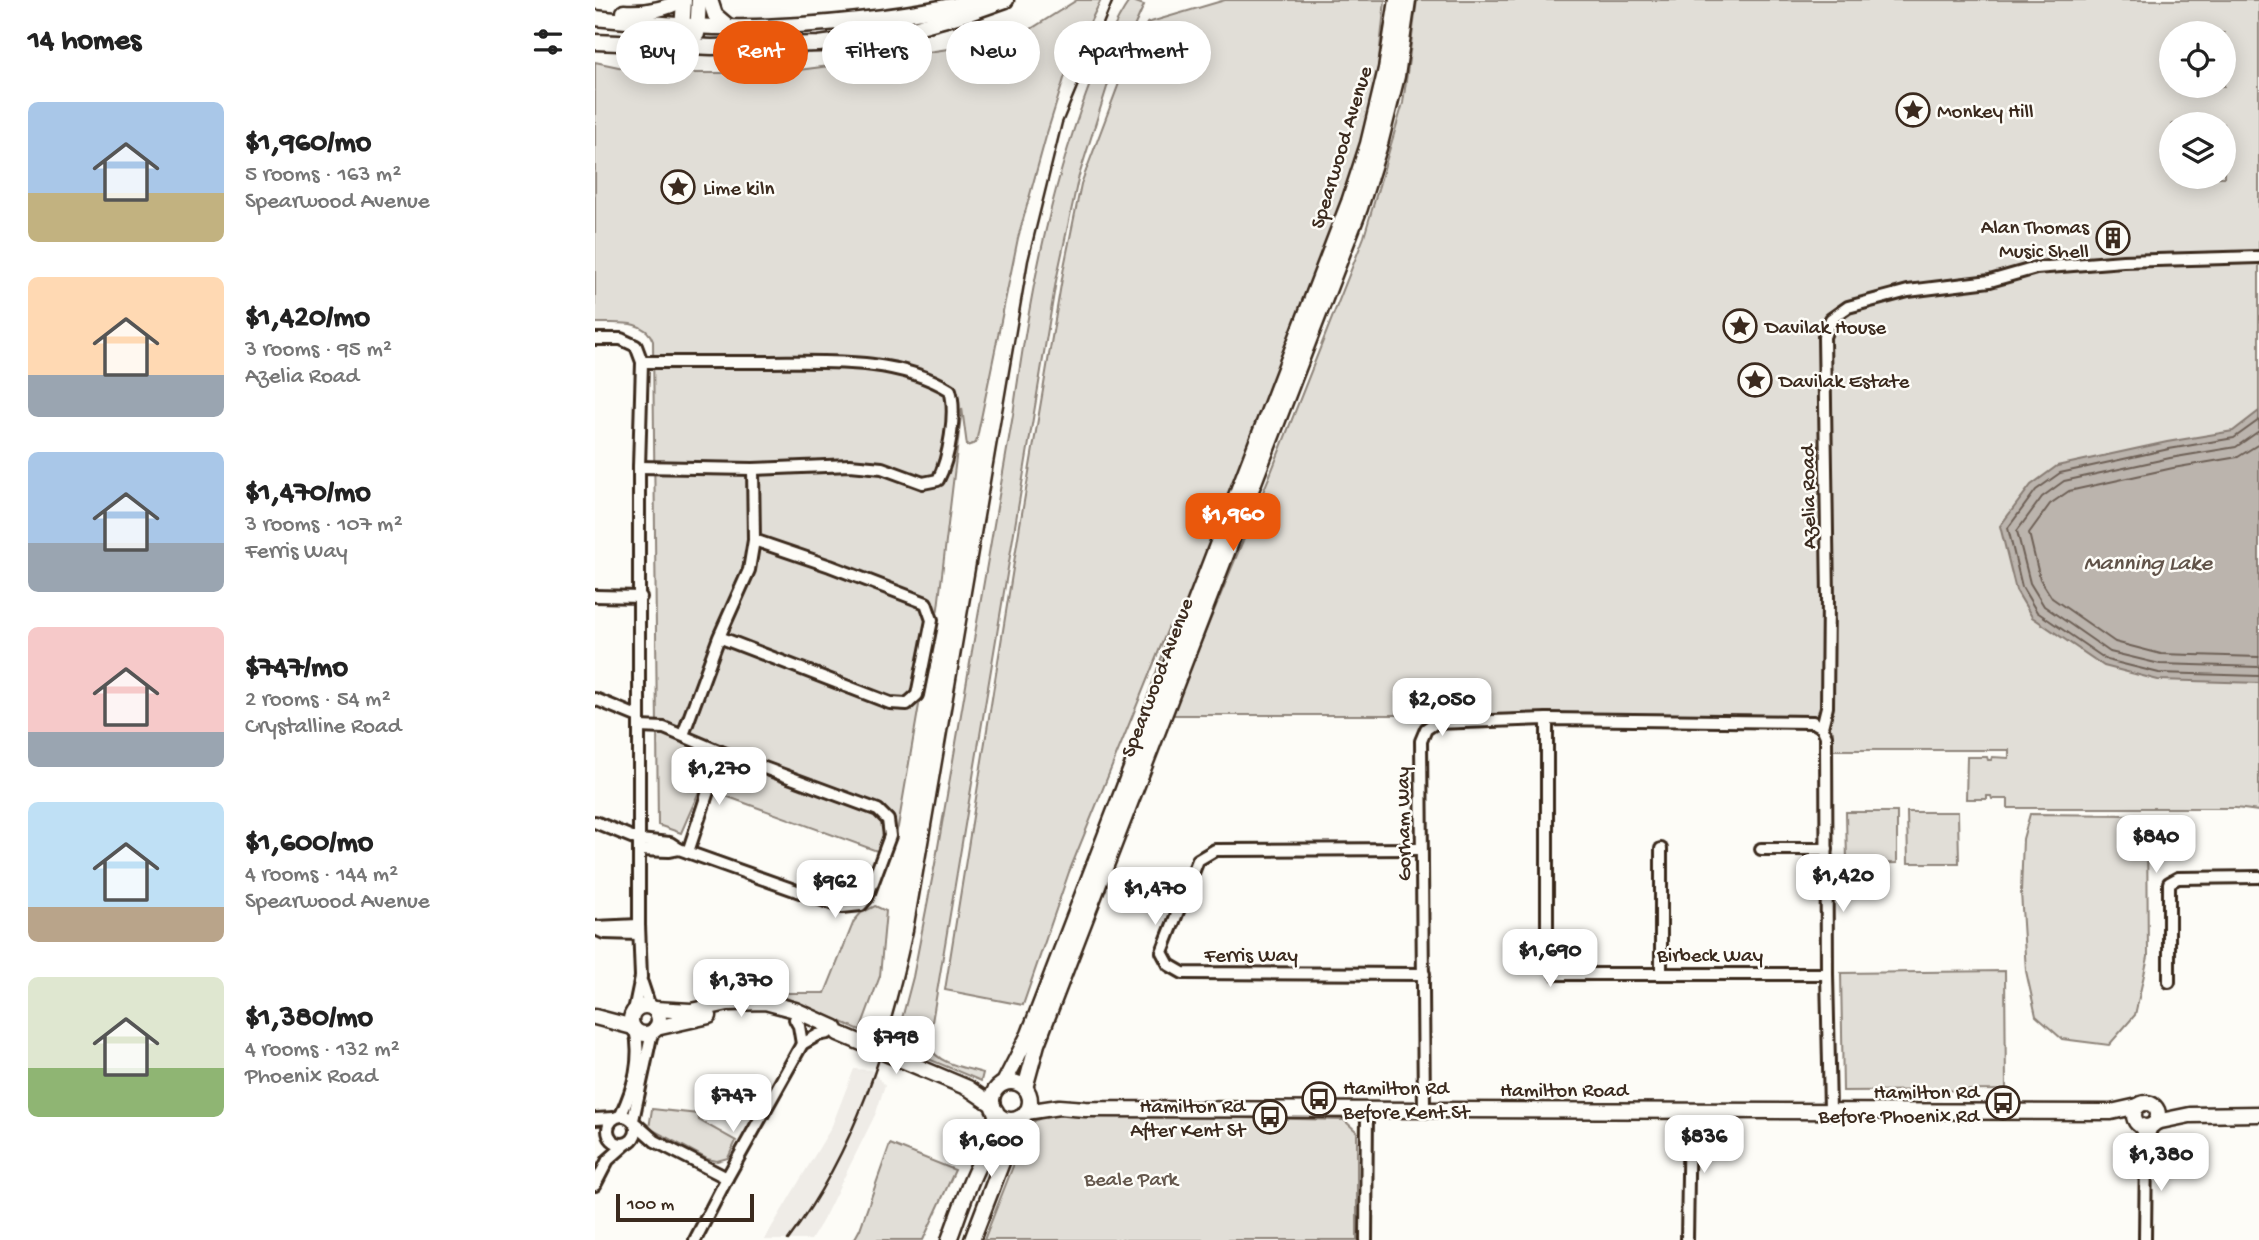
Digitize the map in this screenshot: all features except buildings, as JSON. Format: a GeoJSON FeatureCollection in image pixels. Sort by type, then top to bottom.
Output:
{"type":"FeatureCollection","features":[{"type":"Feature","properties":{"kind":"main road"},"geometry":{"type":"LineString","coordinates":[[595,10],[639,13],[672,6],[683,0]]}},
{"type":"Feature","properties":{"kind":"main road"},"geometry":{"type":"LineString","coordinates":[[682,21],[683,0]]}},
{"type":"Feature","properties":{"kind":"main road"},"geometry":{"type":"LineString","coordinates":[[698,21],[699,0]]}},
{"type":"Feature","properties":{"kind":"main road"},"geometry":{"type":"LineString","coordinates":[[710,0],[715,15],[722,21]]}},
{"type":"Feature","properties":{"kind":"main road"},"geometry":{"type":"LineString","coordinates":[[808,24],[926,12],[981,0]]}},
{"type":"Feature","properties":{"kind":"main road"},"geometry":{"type":"LineString","coordinates":[[699,47],[819,44],[855,40],[922,26],[1006,0]]}},
{"type":"Feature","properties":{"kind":"main road","name":"Spearwood Avenue"},"geometry":{"type":"LineString","coordinates":[[1000,1087],[1029,1034],[1349,202],[1368,144],[1386,69],[1397,0]]}},
{"type":"Feature","properties":{"kind":"main road","name":"Spearwood Avenue"},"geometry":{"type":"LineString","coordinates":[[1027,1091],[1037,1044],[1360,208],[1379,149],[1397,76],[1408,0]]}},
{"type":"Feature","properties":{"kind":"main road"},"geometry":{"type":"LineString","coordinates":[[595,18],[628,21]]}},
{"type":"Feature","properties":{"kind":"main road"},"geometry":{"type":"LineString","coordinates":[[595,42],[616,43]]}},
{"type":"Feature","properties":{"kind":"main road"},"geometry":{"type":"LineString","coordinates":[[634,1020],[642,1006],[691,1011],[727,1003],[765,1002],[795,1010],[835,1028],[833,1033]]}},
{"type":"Feature","properties":{"kind":"main road"},"geometry":{"type":"LineString","coordinates":[[652,1008],[659,1020],[654,1030]]}},
{"type":"Feature","properties":{"kind":"main road"},"geometry":{"type":"LineString","coordinates":[[595,1010],[634,1020],[645,1034],[741,1009],[769,1010],[968,1088],[999,1115],[1009,1119],[1023,1115]]}},
{"type":"Feature","properties":{"kind":"main road"},"geometry":{"type":"LineString","coordinates":[[595,1017],[634,1020]]}},
{"type":"Feature","properties":{"kind":"main road"},"geometry":{"type":"LineString","coordinates":[[968,1088],[1000,1087],[1015,1082],[1027,1091],[1030,1100],[972,1240]]}},
{"type":"Feature","properties":{"kind":"main road"},"geometry":{"type":"LineString","coordinates":[[949,1240],[995,1130],[994,1108],[1000,1087]]}},
{"type":"Feature","properties":{"kind":"main road","name":"Hamilton Road"},"geometry":{"type":"LineString","coordinates":[[1027,1091],[1059,1107]]}},
{"type":"Feature","properties":{"kind":"main road","name":"Hamilton Road"},"geometry":{"type":"LineString","coordinates":[[1023,1115],[1059,1107],[2111,1112],[2138,1106],[2134,1117],[2148,1121]]}},
{"type":"Feature","properties":{"kind":"main road"},"geometry":{"type":"LineString","coordinates":[[2148,1121],[2259,1108]]}},
{"type":"Feature","properties":{"kind":"main road","name":"Hamilton Road"},"geometry":{"type":"LineString","coordinates":[[2111,1112],[2148,1121]]}},
{"type":"Feature","properties":{"kind":"main road"},"geometry":{"type":"LineString","coordinates":[[2148,1121],[2190,1115],[2259,1114]]}},
{"type":"Feature","properties":{"kind":"street","name":"Azelia Road"},"geometry":{"type":"LineString","coordinates":[[1830,1110],[1826,736],[1822,726],[1827,707],[1828,639],[1825,337],[1831,319],[1848,307],[1901,293],[1990,281],[2036,268],[2123,261],[2259,257]]}},
{"type":"Feature","properties":{"kind":"street"},"geometry":{"type":"LineString","coordinates":[[595,339],[621,339],[636,346],[642,362],[639,467],[641,977],[634,1020],[638,1067],[633,1087],[617,1117],[609,1124],[608,1160]]}},
{"type":"Feature","properties":{"kind":"street"},"geometry":{"type":"LineString","coordinates":[[639,467],[753,469],[851,465],[882,468],[923,483],[938,480],[945,467],[954,403],[950,390],[937,382],[888,368],[844,362],[642,362]]}},
{"type":"Feature","properties":{"kind":"street"},"geometry":{"type":"LineString","coordinates":[[683,735],[719,637],[749,570],[754,540],[753,469]]}},
{"type":"Feature","properties":{"kind":"street"},"geometry":{"type":"LineString","coordinates":[[719,637],[890,703],[907,704],[917,695],[932,620],[926,603],[754,540]]}},
{"type":"Feature","properties":{"kind":"street"},"geometry":{"type":"LineString","coordinates":[[595,596],[641,597]]}},
{"type":"Feature","properties":{"kind":"street"},"geometry":{"type":"LineString","coordinates":[[595,699],[639,722],[664,728],[878,810],[888,820],[890,836],[867,898],[861,905],[853,907],[842,906],[683,850],[670,843],[639,845],[595,822]]}},
{"type":"Feature","properties":{"kind":"street","name":"Gorham Way"},"geometry":{"type":"LineString","coordinates":[[1424,1110],[1421,741],[1426,729],[1435,723],[1547,719],[1813,722],[1822,726]]}},
{"type":"Feature","properties":{"kind":"street","name":"Birbeck Way"},"geometry":{"type":"LineString","coordinates":[[1547,719],[1547,957],[1556,974],[1827,974]]}},
{"type":"Feature","properties":{"kind":"street"},"geometry":{"type":"LineString","coordinates":[[683,850],[721,752]]}},
{"type":"Feature","properties":{"kind":"street","name":"Ferris Way"},"geometry":{"type":"LineString","coordinates":[[1421,849],[1215,850],[1198,860],[1162,952],[1169,965],[1183,973],[1424,974]]}},
{"type":"Feature","properties":{"kind":"street"},"geometry":{"type":"LineString","coordinates":[[1661,849],[1661,974]]}},
{"type":"Feature","properties":{"kind":"street"},"geometry":{"type":"LineString","coordinates":[[1761,849],[1827,849]]}},
{"type":"Feature","properties":{"kind":"street"},"geometry":{"type":"LineString","coordinates":[[2169,982],[2169,883],[2178,877],[2259,877]]}},
{"type":"Feature","properties":{"kind":"street"},"geometry":{"type":"LineString","coordinates":[[595,928],[639,929]]}},
{"type":"Feature","properties":{"kind":"street"},"geometry":{"type":"LineString","coordinates":[[641,977],[652,1008]]}},
{"type":"Feature","properties":{"kind":"street"},"geometry":{"type":"LineString","coordinates":[[795,1018],[802,1044]]}},
{"type":"Feature","properties":{"kind":"street"},"geometry":{"type":"LineString","coordinates":[[595,1185],[608,1160],[636,1133],[635,1122],[654,1030]]}},
{"type":"Feature","properties":{"kind":"street"},"geometry":{"type":"LineString","coordinates":[[695,1240],[802,1044],[818,1035],[833,1033]]}},
{"type":"Feature","properties":{"kind":"street"},"geometry":{"type":"LineString","coordinates":[[1366,1240],[1367,1110]]}},
{"type":"Feature","properties":{"kind":"street"},"geometry":{"type":"LineString","coordinates":[[1687,1240],[1689,1110]]}},
{"type":"Feature","properties":{"kind":"street"},"geometry":{"type":"LineString","coordinates":[[595,1119],[617,1117],[635,1122],[655,1141],[727,1178]]}},
{"type":"Feature","properties":{"kind":"street"},"geometry":{"type":"LineString","coordinates":[[2145,1240],[2148,1121]]}},
{"type":"Feature","properties":{"kind":"street"},"geometry":{"type":"LineString","coordinates":[[595,1125],[618,1144],[655,1141]]}},
{"type":"Feature","properties":{"kind":"shaded area"},"geometry":{"type":"Polygon","coordinates":[[[854,1069],[871,1070],[885,1085],[876,1113],[823,1220],[811,1240],[764,1240],[831,1128],[854,1069]]]}},
{"type":"Feature","properties":{"kind":"green space"},"geometry":{"type":"Polygon","coordinates":[[[1077,0],[1101,0],[1091,21],[1054,21],[1054,84],[1062,84],[1018,238],[976,443],[967,446],[962,408],[938,608],[898,827],[888,855],[701,787],[681,833],[658,825],[653,341],[649,334],[636,325],[595,323],[595,62],[616,66],[616,84],[699,84],[699,73],[713,73],[713,84],[808,84],[808,69],[822,67],[822,84],[932,84],[932,51],[946,49],[946,84],[1040,84],[1040,23],[1077,0]]]}},
{"type":"Feature","properties":{"kind":"green space"},"geometry":{"type":"Polygon","coordinates":[[[1130,0],[1144,5],[1137,21],[1117,21],[1130,0]]]}},
{"type":"Feature","properties":{"kind":"green space"},"geometry":{"type":"Polygon","coordinates":[[[1225,0],[1385,0],[1376,87],[1348,189],[1094,847],[1162,656],[1169,626],[1069,872],[1023,1005],[945,990],[1020,525],[1064,267],[1081,184],[1119,84],[1211,84],[1211,21],[1154,21],[1225,0]]]}},
{"type":"Feature","properties":{"kind":"green space"},"geometry":{"type":"Polygon","coordinates":[[[1417,0],[2259,0],[2259,811],[2236,808],[2008,808],[2008,799],[1992,799],[1987,796],[1987,799],[1966,799],[1967,757],[1987,757],[1988,760],[1992,757],[2009,758],[2009,750],[1833,750],[1833,731],[1808,715],[1171,715],[1364,237],[1403,103],[1417,0]]]}},
{"type":"Feature","properties":{"kind":"green space"},"geometry":{"type":"Polygon","coordinates":[[[1090,84],[1108,84],[1078,179],[1056,281],[930,1034],[930,1047],[939,1058],[983,1073],[981,1081],[895,1045],[913,977],[935,864],[1041,251],[1061,171],[1090,84]]]}},
{"type":"Feature","properties":{"kind":"green space"},"geometry":{"type":"Polygon","coordinates":[[[1846,812],[1897,812],[1897,863],[1847,864],[1846,812]]]}},
{"type":"Feature","properties":{"kind":"green space"},"geometry":{"type":"Polygon","coordinates":[[[1907,812],[1958,812],[1959,863],[1908,863],[1907,812]]]}},
{"type":"Feature","properties":{"kind":"green space"},"geometry":{"type":"Polygon","coordinates":[[[2030,814],[2136,815],[2147,821],[2148,957],[2135,1015],[2109,1045],[2062,1039],[2036,1016],[2026,971],[2021,892],[2023,839],[2030,814]]]}},
{"type":"Feature","properties":{"kind":"green space"},"geometry":{"type":"Polygon","coordinates":[[[875,906],[886,911],[880,976],[860,1030],[775,993],[825,993],[854,921],[861,913],[875,906]]]}},
{"type":"Feature","properties":{"kind":"green space"},"geometry":{"type":"Polygon","coordinates":[[[2005,971],[2006,1090],[1843,1091],[1841,973],[2005,971]]]}},
{"type":"Feature","properties":{"kind":"green space"},"geometry":{"type":"Polygon","coordinates":[[[652,1109],[698,1114],[699,1120],[736,1141],[728,1158],[717,1161],[707,1159],[649,1128],[652,1109]]]}},
{"type":"Feature","properties":{"kind":"green space","name":"Beale Park"},"geometry":{"type":"Polygon","coordinates":[[[1048,1114],[1344,1120],[1357,1132],[1357,1240],[984,1240],[1017,1156],[1025,1126],[1048,1114]]]}},
{"type":"Feature","properties":{"kind":"green space"},"geometry":{"type":"Polygon","coordinates":[[[890,1144],[955,1170],[923,1240],[854,1240],[860,1229],[890,1144]]]}},
{"type":"Feature","properties":{"kind":"water","name":"Manning Lake"},"geometry":{"type":"Polygon","coordinates":[[[2259,411],[2259,683],[2158,680],[2104,666],[2032,617],[2016,590],[2000,526],[2031,485],[2057,466],[2233,431],[2259,411]]]}},
{"type":"Feature","properties":{"kind":"railway"},"geometry":{"type":"LineString","coordinates":[[788,1240],[812,1205],[851,1132],[881,1054],[904,973],[1028,261],[1062,123],[1113,0]]}},
{"type":"Feature","properties":{"kind":"place","name":"Monkey Hill"},"geometry":{"type":"Point","coordinates":[1913,110]}},
{"type":"Feature","properties":{"kind":"place","name":"Lime kiln"},"geometry":{"type":"Point","coordinates":[678,187]}},
{"type":"Feature","properties":{"kind":"place","name":"Alan Thomas Music Shell"},"geometry":{"type":"Point","coordinates":[2113,238]}},
{"type":"Feature","properties":{"kind":"place","name":"Davilak House"},"geometry":{"type":"Point","coordinates":[1740,326]}},
{"type":"Feature","properties":{"kind":"place","name":"Davilak Estate"},"geometry":{"type":"Point","coordinates":[1755,380]}},
{"type":"Feature","properties":{"kind":"place","name":"Hamilton Rd Before Kent St"},"geometry":{"type":"Point","coordinates":[1319,1099]}},
{"type":"Feature","properties":{"kind":"place","name":"Hamilton Rd Before Phoenix Rd"},"geometry":{"type":"Point","coordinates":[2003,1103]}},
{"type":"Feature","properties":{"kind":"place","name":"Hamilton Rd After Kent St"},"geometry":{"type":"Point","coordinates":[1270,1117]}}]}
